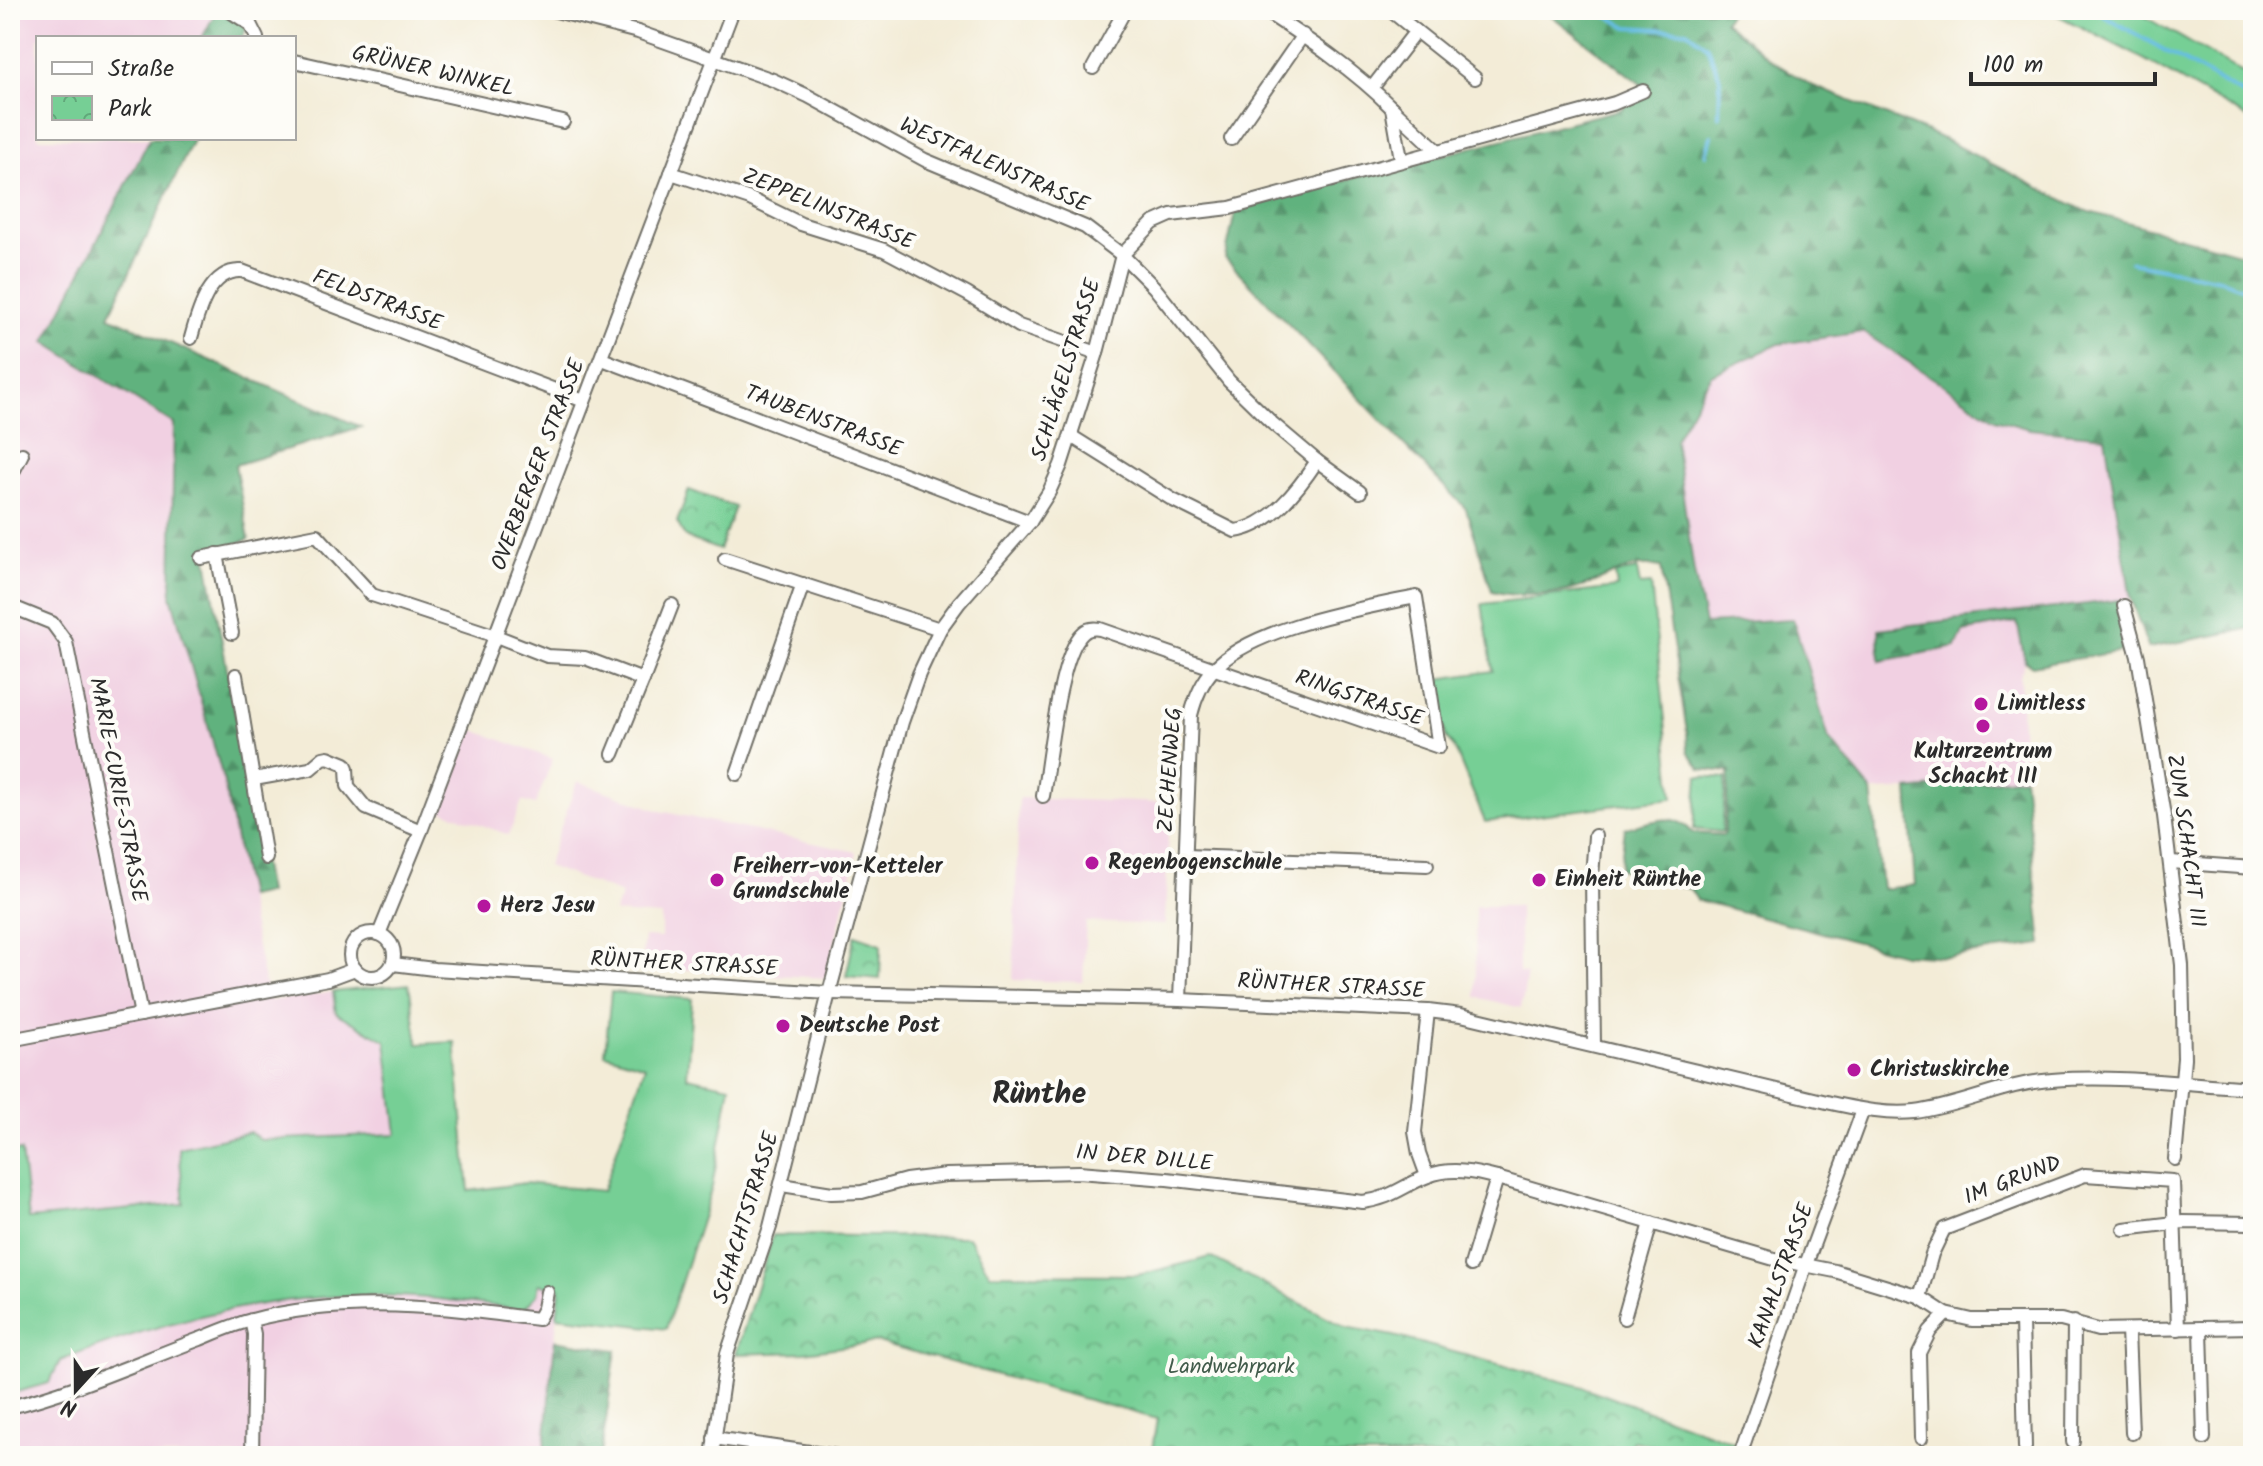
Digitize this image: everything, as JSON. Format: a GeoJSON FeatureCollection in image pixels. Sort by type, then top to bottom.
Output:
{"type":"FeatureCollection","features":[{"type":"Feature","properties":{"kind":"street"},"geometry":{"type":"LineString","coordinates":[[228,10],[250,24],[256,36]]}},
{"type":"Feature","properties":{"kind":"street","name":"OVERBERGER STRASSE"},"geometry":{"type":"LineString","coordinates":[[379,934],[496,636],[733,10]]}},
{"type":"Feature","properties":{"kind":"street"},"geometry":{"type":"LineString","coordinates":[[1093,68],[1125,10]]}},
{"type":"Feature","properties":{"kind":"street"},"geometry":{"type":"LineString","coordinates":[[1263,10],[1303,35],[1372,88],[1437,150]]}},
{"type":"Feature","properties":{"kind":"street"},"geometry":{"type":"LineString","coordinates":[[1390,10],[1475,78]]}},
{"type":"Feature","properties":{"kind":"street","name":"WESTFALENSTRASSE"},"geometry":{"type":"LineString","coordinates":[[557,11],[638,32],[715,58],[808,96],[925,160],[1085,227],[1122,255],[1154,287],[1229,381],[1272,423],[1360,492]]}},
{"type":"Feature","properties":{"kind":"street"},"geometry":{"type":"LineString","coordinates":[[1372,88],[1416,31]]}},
{"type":"Feature","properties":{"kind":"street"},"geometry":{"type":"LineString","coordinates":[[1231,139],[1303,35]]}},
{"type":"Feature","properties":{"kind":"street","name":"GRÜNER WINKEL"},"geometry":{"type":"LineString","coordinates":[[296,61],[563,122]]}},
{"type":"Feature","properties":{"kind":"street","name":"SCHLÄGELSTRASSE"},"geometry":{"type":"LineString","coordinates":[[829,993],[902,722],[919,674],[940,629],[1030,522],[1049,492],[1071,436],[1097,353],[1122,255],[1153,223],[1171,215],[1230,208],[1615,103],[1643,91]]}},
{"type":"Feature","properties":{"kind":"street"},"geometry":{"type":"LineString","coordinates":[[1392,108],[1401,159]]}},
{"type":"Feature","properties":{"kind":"street","name":"ZEPPELINSTRASSE"},"geometry":{"type":"LineString","coordinates":[[671,173],[750,199],[801,224],[884,250],[1019,326],[1097,353]]}},
{"type":"Feature","properties":{"kind":"street","name":"FELDSTRASSE"},"geometry":{"type":"LineString","coordinates":[[191,338],[207,294],[225,274],[242,271],[584,401]]}},
{"type":"Feature","properties":{"kind":"street","name":"TAUBENSTRASSE"},"geometry":{"type":"LineString","coordinates":[[602,359],[1030,522]]}},
{"type":"Feature","properties":{"kind":"street"},"geometry":{"type":"LineString","coordinates":[[1071,436],[1173,500],[1235,531],[1253,525],[1284,502],[1304,481],[1317,461]]}},
{"type":"Feature","properties":{"kind":"street"},"geometry":{"type":"LineString","coordinates":[[10,478],[22,454]]}},
{"type":"Feature","properties":{"kind":"street"},"geometry":{"type":"LineString","coordinates":[[201,558],[317,535],[372,595],[547,656],[585,658],[643,680]]}},
{"type":"Feature","properties":{"kind":"street"},"geometry":{"type":"LineString","coordinates":[[217,554],[232,633]]}},
{"type":"Feature","properties":{"kind":"street"},"geometry":{"type":"LineString","coordinates":[[725,559],[940,629]]}},
{"type":"Feature","properties":{"kind":"street"},"geometry":{"type":"LineString","coordinates":[[737,774],[803,584]]}},
{"type":"Feature","properties":{"kind":"street","name":"RINGSTRASSE"},"geometry":{"type":"LineString","coordinates":[[1213,669],[1439,747],[1416,597]]}},
{"type":"Feature","properties":{"kind":"street","name":"ZECHENWEG"},"geometry":{"type":"LineString","coordinates":[[1180,1000],[1191,715],[1202,686],[1213,669],[1241,647],[1324,618],[1416,597]]}},
{"type":"Feature","properties":{"kind":"street"},"geometry":{"type":"LineString","coordinates":[[613,754],[672,605]]}},
{"type":"Feature","properties":{"kind":"street","name":"MARIE-CURIE-STRASSE"},"geometry":{"type":"LineString","coordinates":[[10,606],[52,623],[66,642],[141,1015]]}},
{"type":"Feature","properties":{"kind":"street","name":"ZUM SCHACHT III"},"geometry":{"type":"LineString","coordinates":[[2124,606],[2138,657],[2171,862],[2182,965],[2184,1058],[2180,1083]]}},
{"type":"Feature","properties":{"kind":"street"},"geometry":{"type":"LineString","coordinates":[[1043,796],[1062,680],[1083,633],[1091,628],[1100,629],[1213,669]]}},
{"type":"Feature","properties":{"kind":"street"},"geometry":{"type":"LineString","coordinates":[[236,675],[266,858]]}},
{"type":"Feature","properties":{"kind":"street"},"geometry":{"type":"LineString","coordinates":[[254,779],[310,769],[328,757],[345,764],[348,786],[366,808],[421,831]]}},
{"type":"Feature","properties":{"kind":"street"},"geometry":{"type":"LineString","coordinates":[[1594,1046],[1592,877],[1595,836]]}},
{"type":"Feature","properties":{"kind":"street"},"geometry":{"type":"LineString","coordinates":[[1186,856],[1427,865]]}},
{"type":"Feature","properties":{"kind":"street"},"geometry":{"type":"LineString","coordinates":[[2171,862],[2253,868]]}},
{"type":"Feature","properties":{"kind":"street"},"geometry":{"type":"LineString","coordinates":[[355,969],[350,958],[354,943],[363,935],[379,934],[392,946],[393,964]]}},
{"type":"Feature","properties":{"kind":"street","name":"RÜNTHER STRASSE"},"geometry":{"type":"LineString","coordinates":[[10,1040],[328,979],[355,969],[365,976],[378,976],[393,964],[829,993],[1180,1000],[1428,1011],[1461,1015],[1863,1110],[1915,1112],[2023,1083],[2052,1079],[2253,1088]]}},
{"type":"Feature","properties":{"kind":"street","name":"SCHACHTSTRASSE"},"geometry":{"type":"LineString","coordinates":[[712,1456],[727,1354],[782,1185],[829,993]]}},
{"type":"Feature","properties":{"kind":"street"},"geometry":{"type":"LineString","coordinates":[[1427,1176],[1415,1132],[1428,1011]]}},
{"type":"Feature","properties":{"kind":"street"},"geometry":{"type":"LineString","coordinates":[[2175,1159],[2180,1083]]}},
{"type":"Feature","properties":{"kind":"street","name":"KANALSTRASSE"},"geometry":{"type":"LineString","coordinates":[[1740,1456],[1863,1110]]}},
{"type":"Feature","properties":{"kind":"street","name":"IN DER DILLE"},"geometry":{"type":"LineString","coordinates":[[782,1185],[832,1193],[862,1192],[906,1180],[946,1175],[1079,1172],[1152,1177],[1363,1202],[1392,1196],[1427,1176],[1460,1171],[1497,1178],[1805,1267],[1835,1271],[1920,1297],[1946,1314]]}},
{"type":"Feature","properties":{"kind":"street","name":"IM GRUND"},"geometry":{"type":"LineString","coordinates":[[1920,1297],[1932,1254],[1944,1229],[2085,1175],[2173,1181],[2178,1329]]}},
{"type":"Feature","properties":{"kind":"street"},"geometry":{"type":"LineString","coordinates":[[1471,1265],[1497,1178]]}},
{"type":"Feature","properties":{"kind":"street"},"geometry":{"type":"LineString","coordinates":[[2124,1229],[2183,1222],[2253,1223]]}},
{"type":"Feature","properties":{"kind":"street"},"geometry":{"type":"LineString","coordinates":[[1624,1318],[1651,1223]]}},
{"type":"Feature","properties":{"kind":"street"},"geometry":{"type":"LineString","coordinates":[[10,1407],[251,1320],[326,1306],[407,1305],[538,1319],[547,1292]]}},
{"type":"Feature","properties":{"kind":"street"},"geometry":{"type":"LineString","coordinates":[[1921,1438],[1919,1353],[1930,1331],[1946,1314],[1972,1320],[2061,1320],[2098,1330],[2253,1327]]}},
{"type":"Feature","properties":{"kind":"street"},"geometry":{"type":"LineString","coordinates":[[251,1320],[254,1334],[252,1456]]}},
{"type":"Feature","properties":{"kind":"street"},"geometry":{"type":"LineString","coordinates":[[2022,1320],[2025,1447]]}},
{"type":"Feature","properties":{"kind":"street"},"geometry":{"type":"LineString","coordinates":[[2073,1442],[2074,1322]]}},
{"type":"Feature","properties":{"kind":"street"},"geometry":{"type":"LineString","coordinates":[[2201,1329],[2204,1438]]}},
{"type":"Feature","properties":{"kind":"street"},"geometry":{"type":"LineString","coordinates":[[2128,1330],[2132,1433]]}},
{"type":"Feature","properties":{"kind":"street"},"geometry":{"type":"LineString","coordinates":[[714,1438],[784,1452],[837,1456]]}},
{"type":"Feature","properties":{"kind":"shaded area"},"geometry":{"type":"Polygon","coordinates":[[[10,10],[217,10],[203,36],[36,36],[36,140],[149,140],[45,342],[174,424],[171,596],[223,778],[264,981],[271,1001],[333,992],[336,1013],[386,1041],[398,1134],[261,1140],[179,1148],[184,1204],[29,1220],[21,1152],[10,1152],[10,10]]]}},
{"type":"Feature","properties":{"kind":"shaded area"},"geometry":{"type":"Polygon","coordinates":[[[1863,332],[1965,400],[2029,429],[2105,436],[2131,599],[1879,629],[1881,661],[1963,632],[2018,622],[2025,661],[2020,677],[2024,777],[1872,791],[1829,739],[1793,619],[1705,625],[1675,440],[1710,375],[1779,344],[1863,332]]]}},
{"type":"Feature","properties":{"kind":"shaded area"},"geometry":{"type":"Polygon","coordinates":[[[471,729],[553,759],[535,805],[522,801],[509,835],[441,810],[471,729]]]}},
{"type":"Feature","properties":{"kind":"shaded area","name":"Freiherr-von-Ketteler Grundschule"},"geometry":{"type":"Polygon","coordinates":[[[577,781],[660,811],[857,852],[826,978],[641,967],[644,937],[661,938],[661,916],[614,913],[622,894],[547,866],[577,781]]]}},
{"type":"Feature","properties":{"kind":"shaded area","name":"Regenbogenschule"},"geometry":{"type":"Polygon","coordinates":[[[1019,798],[1169,803],[1165,925],[1086,922],[1083,982],[1013,980],[1019,798]]]}},
{"type":"Feature","properties":{"kind":"shaded area"},"geometry":{"type":"Polygon","coordinates":[[[1475,906],[1519,906],[1519,973],[1527,974],[1521,1008],[1476,997],[1475,906]]]}},
{"type":"Feature","properties":{"kind":"shaded area"},"geometry":{"type":"Polygon","coordinates":[[[538,1284],[560,1288],[544,1456],[10,1456],[10,1394],[49,1384],[60,1361],[120,1337],[220,1311],[313,1297],[412,1297],[538,1284]]]}},
{"type":"Feature","properties":{"kind":"green space"},"geometry":{"type":"Polygon","coordinates":[[[217,10],[255,10],[243,36],[203,36],[217,10]]]}},
{"type":"Feature","properties":{"kind":"green space"},"geometry":{"type":"Polygon","coordinates":[[[1544,10],[1732,10],[1724,21],[1772,61],[1811,85],[1937,136],[2083,210],[2253,257],[2253,628],[2148,648],[2131,599],[2105,436],[2029,429],[1995,419],[1863,332],[1779,344],[1711,375],[1675,440],[1694,572],[1705,624],[1793,619],[1829,739],[1872,791],[1882,889],[1915,885],[1908,790],[2024,777],[2042,944],[1947,957],[1903,954],[1697,900],[1690,889],[1620,869],[1625,828],[1670,820],[1678,821],[1693,833],[1724,835],[1729,772],[1701,769],[1688,751],[1661,567],[1637,566],[1558,592],[1523,595],[1492,591],[1466,509],[1225,258],[1236,208],[1622,109],[1642,85],[1544,10]]]}},
{"type":"Feature","properties":{"kind":"green space"},"geometry":{"type":"Polygon","coordinates":[[[2047,10],[2132,10],[2139,13],[2253,79],[2253,121],[2136,55],[2047,10]]]}},
{"type":"Feature","properties":{"kind":"green space"},"geometry":{"type":"Polygon","coordinates":[[[149,140],[193,140],[109,316],[361,427],[235,465],[249,539],[206,554],[268,893],[248,897],[223,778],[171,596],[174,424],[45,342],[149,140]]]}},
{"type":"Feature","properties":{"kind":"green space"},"geometry":{"type":"Polygon","coordinates":[[[689,490],[735,507],[719,550],[685,537],[677,522],[689,490]]]}},
{"type":"Feature","properties":{"kind":"green space"},"geometry":{"type":"Polygon","coordinates":[[[1637,570],[1640,585],[1651,584],[1673,798],[1485,822],[1454,747],[1446,738],[1437,679],[1493,671],[1482,604],[1617,588],[1615,574],[1637,570]]]}},
{"type":"Feature","properties":{"kind":"green space"},"geometry":{"type":"Polygon","coordinates":[[[2119,600],[2129,650],[2032,666],[2025,661],[2017,622],[1963,632],[1956,647],[1880,661],[1879,629],[2119,600]]]}},
{"type":"Feature","properties":{"kind":"green space"},"geometry":{"type":"Polygon","coordinates":[[[1698,776],[1726,778],[1722,832],[1694,829],[1698,776]]]}},
{"type":"Feature","properties":{"kind":"green space"},"geometry":{"type":"Polygon","coordinates":[[[855,935],[881,944],[880,979],[846,976],[855,935]]]}},
{"type":"Feature","properties":{"kind":"green space"},"geometry":{"type":"Polygon","coordinates":[[[409,984],[418,1044],[455,1042],[469,1191],[525,1183],[603,1191],[645,1066],[605,1054],[611,992],[692,999],[687,1077],[730,1086],[712,1187],[666,1329],[557,1316],[560,1288],[539,1284],[537,1295],[523,1310],[413,1297],[323,1297],[234,1309],[146,1331],[60,1361],[49,1383],[10,1394],[10,1152],[21,1151],[29,1219],[184,1204],[179,1148],[250,1132],[261,1140],[397,1134],[386,1041],[336,1013],[333,992],[409,984]]]}},
{"type":"Feature","properties":{"kind":"green space","name":"Landwehrpark"},"geometry":{"type":"Polygon","coordinates":[[[773,1235],[968,1237],[990,1274],[1138,1275],[1211,1257],[1346,1327],[1394,1336],[1580,1386],[1737,1443],[1731,1456],[1713,1456],[1633,1441],[1624,1456],[1151,1456],[1157,1419],[878,1342],[804,1352],[736,1354],[773,1235]]]}},
{"type":"Feature","properties":{"kind":"green space"},"geometry":{"type":"Polygon","coordinates":[[[555,1340],[616,1350],[601,1456],[544,1456],[555,1340]]]}},
{"type":"Feature","properties":{"kind":"waterway"},"geometry":{"type":"LineString","coordinates":[[1594,10],[1628,27],[1687,31],[1707,46],[1720,78],[1719,116]]}},
{"type":"Feature","properties":{"kind":"waterway"},"geometry":{"type":"LineString","coordinates":[[2093,10],[2253,100]]}},
{"type":"Feature","properties":{"kind":"waterway"},"geometry":{"type":"LineString","coordinates":[[1706,155],[1711,136]]}},
{"type":"Feature","properties":{"kind":"waterway"},"geometry":{"type":"LineString","coordinates":[[2130,262],[2220,279],[2253,292]]}},
{"type":"Feature","properties":{"kind":"place","name":"Limitless"},"geometry":{"type":"Point","coordinates":[1981,704]}},
{"type":"Feature","properties":{"kind":"place","name":"Kulturzentrum Schacht III"},"geometry":{"type":"Point","coordinates":[1983,726]}},
{"type":"Feature","properties":{"kind":"place","name":"Regenbogenschule"},"geometry":{"type":"Point","coordinates":[1092,863]}},
{"type":"Feature","properties":{"kind":"place","name":"Freiherr-von-Ketteler Grundschule"},"geometry":{"type":"Point","coordinates":[717,880]}},
{"type":"Feature","properties":{"kind":"place","name":"Einheit Rünthe"},"geometry":{"type":"Point","coordinates":[1539,880]}},
{"type":"Feature","properties":{"kind":"place","name":"Herz Jesu"},"geometry":{"type":"Point","coordinates":[484,906]}},
{"type":"Feature","properties":{"kind":"place","name":"Deutsche Post"},"geometry":{"type":"Point","coordinates":[783,1026]}},
{"type":"Feature","properties":{"kind":"place","name":"Christuskirche"},"geometry":{"type":"Point","coordinates":[1854,1070]}},
{"type":"Feature","properties":{"kind":"district","name":"Rünthe"},"geometry":{"type":"Point","coordinates":[1039,1095]}}]}
